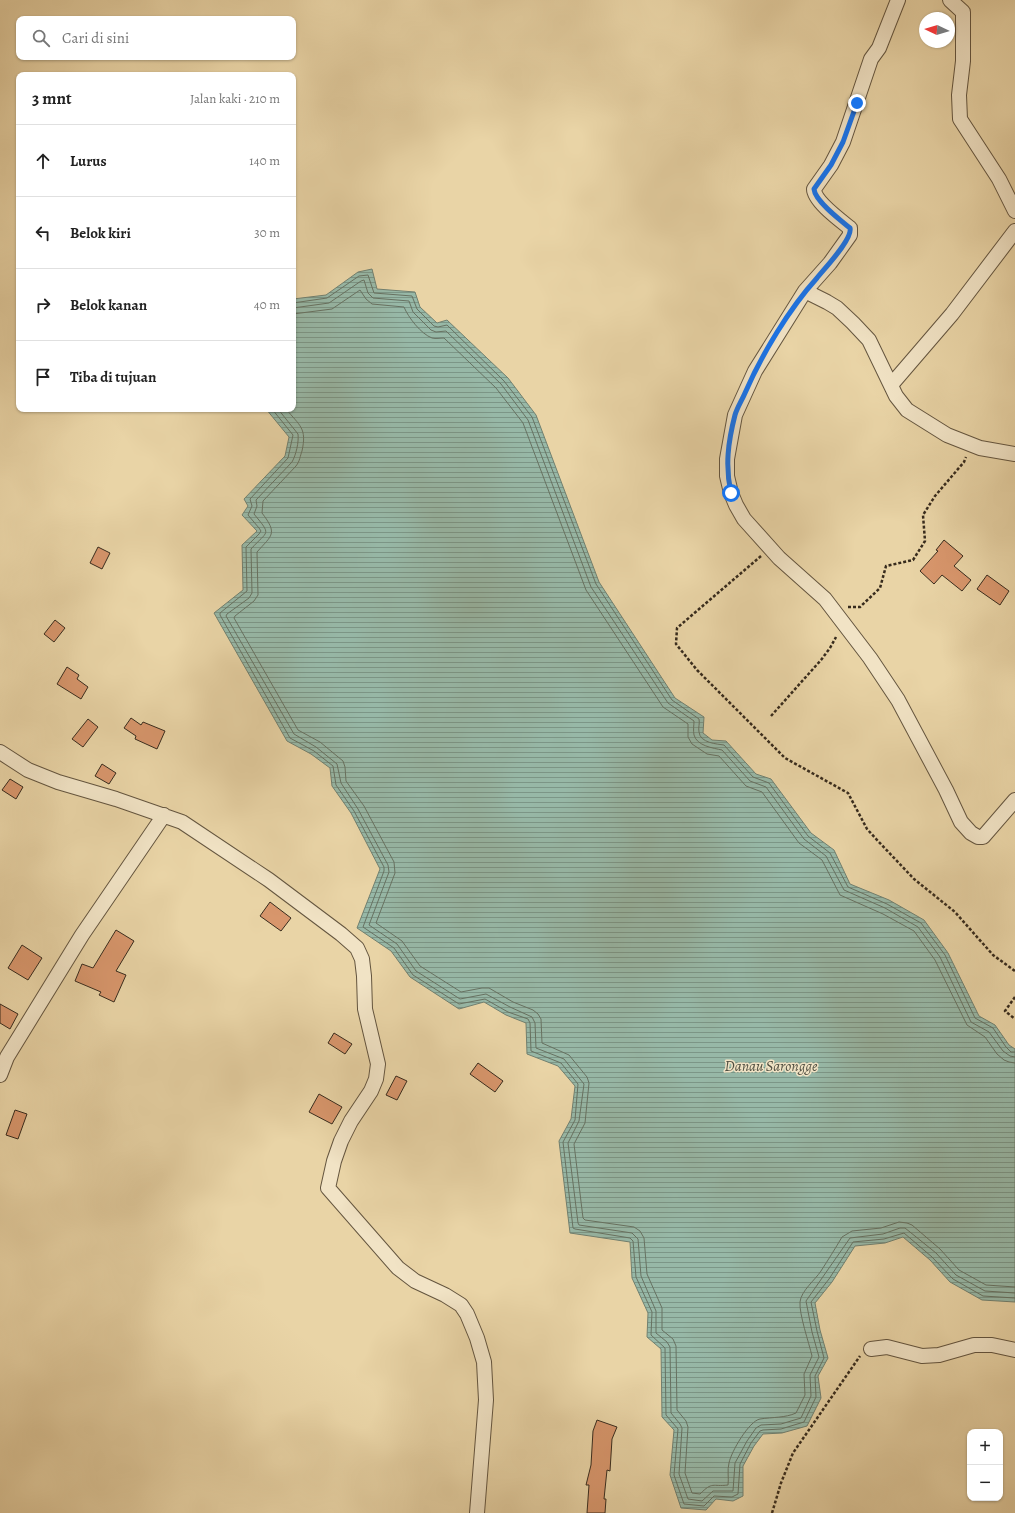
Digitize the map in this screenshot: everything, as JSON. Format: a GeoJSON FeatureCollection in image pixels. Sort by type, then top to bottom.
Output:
{"type":"FeatureCollection","features":[{"type":"Feature","properties":{"kind":"street"},"geometry":{"type":"LineString","coordinates":[[898,0],[879,48],[871,59],[843,142],[831,165],[814,189],[814,192],[820,202],[850,228],[850,235],[830,262],[805,291],[755,371],[735,414],[727,459],[727,476],[731,493],[744,518],[793,572],[825,599],[870,658],[898,700],[946,790],[961,822],[971,833],[978,837],[984,836],[1015,800]]}},
{"type":"Feature","properties":{"kind":"street"},"geometry":{"type":"LineString","coordinates":[[950,0],[957,5],[962,12],[963,61],[959,94],[960,119],[999,179],[1015,211]]}},
{"type":"Feature","properties":{"kind":"street"},"geometry":{"type":"LineString","coordinates":[[891,385],[952,314],[1015,231]]}},
{"type":"Feature","properties":{"kind":"street"},"geometry":{"type":"LineString","coordinates":[[805,291],[827,302],[853,322],[869,340],[896,396],[907,410],[947,435],[980,448],[1015,454]]}},
{"type":"Feature","properties":{"kind":"street"},"geometry":{"type":"LineString","coordinates":[[0,752],[28,770],[58,782],[116,799],[182,822],[274,884],[341,934],[357,948],[362,959],[365,1009],[378,1064],[376,1079],[371,1091],[351,1121],[341,1141],[334,1160],[328,1188],[398,1268],[415,1281],[462,1305],[467,1314],[477,1338],[484,1362],[486,1400],[477,1513]]}},
{"type":"Feature","properties":{"kind":"street"},"geometry":{"type":"LineString","coordinates":[[0,1075],[7,1057],[82,935],[164,815]]}},
{"type":"Feature","properties":{"kind":"street"},"geometry":{"type":"LineString","coordinates":[[871,1349],[887,1347],[922,1356],[939,1355],[974,1345],[992,1345],[1015,1350]]}},
{"type":"Feature","properties":{"kind":"path"},"geometry":{"type":"LineString","coordinates":[[831,607],[860,607],[880,588],[886,566],[913,560],[925,541],[923,515],[935,496],[964,462],[970,444]]}},
{"type":"Feature","properties":{"kind":"path"},"geometry":{"type":"LineString","coordinates":[[770,548],[677,628],[676,644],[697,670],[786,758],[848,793],[867,829],[878,841],[914,879],[955,912],[993,955],[1015,971]]}},
{"type":"Feature","properties":{"kind":"path"},"geometry":{"type":"LineString","coordinates":[[771,716],[830,648],[844,625]]}},
{"type":"Feature","properties":{"kind":"path"},"geometry":{"type":"LineString","coordinates":[[1015,997],[1004,1011],[1015,1019]]}},
{"type":"Feature","properties":{"kind":"path"},"geometry":{"type":"LineString","coordinates":[[772,1513],[781,1483],[793,1453],[860,1357],[871,1349]]}},
{"type":"Feature","properties":{"kind":"water","name":"Danau Sarongge"},"geometry":{"type":"Polygon","coordinates":[[[372,269],[377,289],[415,292],[420,307],[437,323],[447,320],[508,378],[536,415],[599,582],[675,698],[704,717],[703,733],[712,740],[726,741],[756,774],[771,779],[811,833],[834,850],[850,884],[889,900],[924,920],[948,953],[979,1016],[995,1025],[1009,1045],[1015,1049],[1015,1302],[982,1300],[950,1282],[930,1260],[903,1237],[885,1243],[855,1246],[832,1282],[815,1303],[820,1330],[828,1358],[818,1376],[821,1398],[807,1426],[782,1433],[763,1434],[754,1446],[743,1466],[743,1496],[733,1501],[716,1499],[706,1510],[681,1508],[670,1475],[674,1430],[662,1417],[661,1349],[647,1337],[648,1313],[632,1278],[630,1242],[570,1233],[559,1141],[571,1119],[575,1086],[558,1066],[527,1054],[526,1023],[506,1015],[484,1002],[459,1009],[410,977],[391,951],[357,928],[380,869],[351,813],[332,786],[330,768],[311,754],[287,741],[214,613],[243,590],[242,545],[257,531],[242,515],[248,506],[244,499],[285,456],[289,437],[268,412],[296,412],[296,299],[326,295],[358,272],[372,269]]]}},
{"type":"Feature","properties":{"kind":"building"},"geometry":{"type":"Polygon","coordinates":[[[944,540],[963,556],[954,566],[971,580],[962,591],[942,575],[934,584],[920,571],[938,551],[936,550],[944,540]]]}},
{"type":"Feature","properties":{"kind":"building"},"geometry":{"type":"Polygon","coordinates":[[[98,547],[110,553],[102,569],[90,563],[98,547]]]}},
{"type":"Feature","properties":{"kind":"building"},"geometry":{"type":"Polygon","coordinates":[[[987,575],[1009,591],[1000,605],[977,589],[987,575]]]}},
{"type":"Feature","properties":{"kind":"building"},"geometry":{"type":"Polygon","coordinates":[[[55,620],[65,628],[54,642],[44,634],[55,620]]]}},
{"type":"Feature","properties":{"kind":"building"},"geometry":{"type":"Polygon","coordinates":[[[67,667],[79,675],[77,679],[88,687],[81,699],[57,684],[67,667]]]}},
{"type":"Feature","properties":{"kind":"building"},"geometry":{"type":"Polygon","coordinates":[[[131,718],[141,725],[143,722],[165,731],[157,749],[135,739],[136,736],[124,728],[131,718]]]}},
{"type":"Feature","properties":{"kind":"building"},"geometry":{"type":"Polygon","coordinates":[[[88,719],[98,727],[83,747],[72,739],[88,719]]]}},
{"type":"Feature","properties":{"kind":"building"},"geometry":{"type":"Polygon","coordinates":[[[102,764],[116,773],[109,784],[95,776],[102,764]]]}},
{"type":"Feature","properties":{"kind":"building"},"geometry":{"type":"Polygon","coordinates":[[[10,779],[23,787],[16,799],[2,790],[10,779]]]}},
{"type":"Feature","properties":{"kind":"building"},"geometry":{"type":"Polygon","coordinates":[[[270,902],[291,918],[281,931],[260,916],[270,902]]]}},
{"type":"Feature","properties":{"kind":"building"},"geometry":{"type":"Polygon","coordinates":[[[116,930],[134,941],[116,971],[126,975],[114,1002],[99,995],[101,992],[75,981],[82,964],[93,968],[116,930]]]}},
{"type":"Feature","properties":{"kind":"building"},"geometry":{"type":"Polygon","coordinates":[[[22,945],[42,958],[28,980],[8,968],[22,945]]]}},
{"type":"Feature","properties":{"kind":"building"},"geometry":{"type":"Polygon","coordinates":[[[0,1004],[18,1014],[10,1029],[0,1023],[0,1004]]]}},
{"type":"Feature","properties":{"kind":"building"},"geometry":{"type":"Polygon","coordinates":[[[334,1033],[352,1044],[345,1054],[328,1043],[334,1033]]]}},
{"type":"Feature","properties":{"kind":"building"},"geometry":{"type":"Polygon","coordinates":[[[478,1063],[503,1081],[495,1092],[470,1074],[478,1063]]]}},
{"type":"Feature","properties":{"kind":"building"},"geometry":{"type":"Polygon","coordinates":[[[396,1076],[407,1081],[397,1100],[386,1095],[396,1076]]]}},
{"type":"Feature","properties":{"kind":"building"},"geometry":{"type":"Polygon","coordinates":[[[319,1094],[342,1107],[332,1124],[309,1112],[319,1094]]]}},
{"type":"Feature","properties":{"kind":"building"},"geometry":{"type":"Polygon","coordinates":[[[15,1110],[27,1114],[18,1139],[6,1135],[15,1110]]]}},
{"type":"Feature","properties":{"kind":"building"},"geometry":{"type":"Polygon","coordinates":[[[597,1420],[617,1427],[612,1439],[610,1471],[607,1470],[604,1499],[606,1499],[605,1513],[587,1513],[589,1485],[586,1485],[591,1465],[593,1431],[597,1420]]]}},
{"type":"Feature","properties":{"kind":"route"},"geometry":{"type":"LineString","coordinates":[[731,493],[727,476],[727,459],[735,414],[755,371],[781,328],[805,291],[830,262],[850,235],[850,228],[820,202],[814,192],[814,189],[831,165],[843,142],[852,113],[857,103]]}}]}
